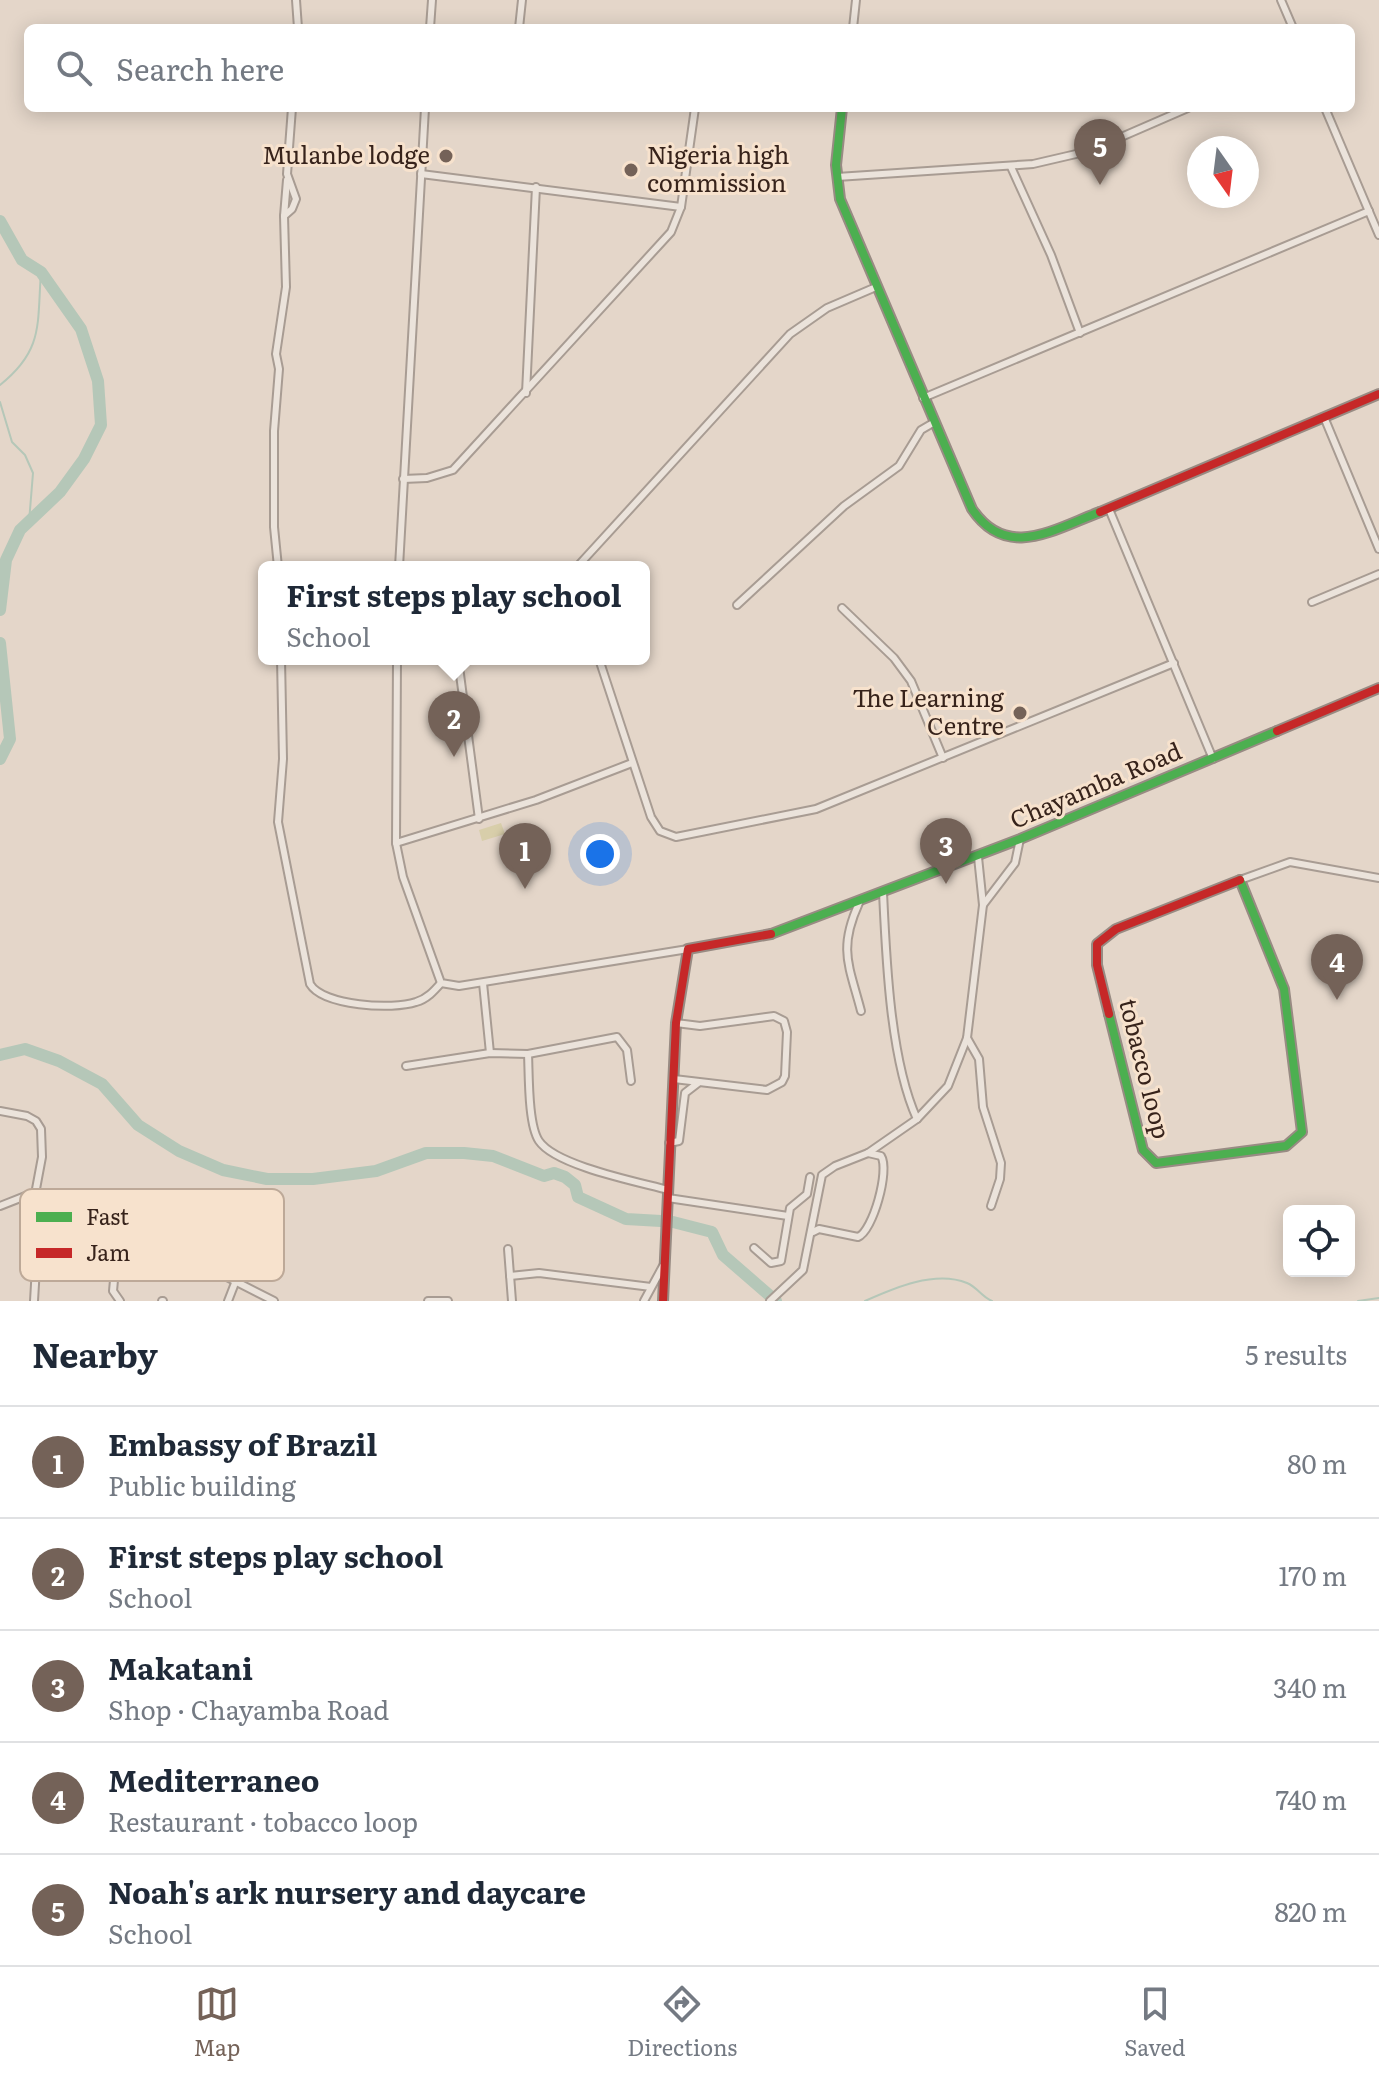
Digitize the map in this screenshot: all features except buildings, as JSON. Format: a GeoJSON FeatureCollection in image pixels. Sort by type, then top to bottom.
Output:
{"type":"FeatureCollection","features":[{"type":"Feature","properties":{"kind":"street"},"geometry":{"type":"LineString","coordinates":[[296,0],[298,24]]}},
{"type":"Feature","properties":{"kind":"street"},"geometry":{"type":"LineString","coordinates":[[430,24],[432,0]]}},
{"type":"Feature","properties":{"kind":"street"},"geometry":{"type":"LineString","coordinates":[[519,24],[522,0]]}},
{"type":"Feature","properties":{"kind":"street"},"geometry":{"type":"LineString","coordinates":[[853,24],[856,0]]}},
{"type":"Feature","properties":{"kind":"street"},"geometry":{"type":"LineString","coordinates":[[1281,0],[1291,24]]}},
{"type":"Feature","properties":{"kind":"street"},"geometry":{"type":"LineString","coordinates":[[278,561],[274,431],[279,377],[276,354],[287,262],[284,216],[292,112]]}},
{"type":"Feature","properties":{"kind":"street"},"geometry":{"type":"LineString","coordinates":[[399,561],[425,112]]}},
{"type":"Feature","properties":{"kind":"street"},"geometry":{"type":"LineString","coordinates":[[403,479],[427,478],[453,470],[650,259],[676,227],[694,112]]}},
{"type":"Feature","properties":{"kind":"street"},"geometry":{"type":"LineString","coordinates":[[842,112],[837,177],[840,199],[973,511],[992,532],[1007,537],[1029,537],[1109,509],[1379,394]]}},
{"type":"Feature","properties":{"kind":"street"},"geometry":{"type":"LineString","coordinates":[[837,177],[1011,167],[1089,151],[1179,112]]}},
{"type":"Feature","properties":{"kind":"street"},"geometry":{"type":"LineString","coordinates":[[1327,112],[1379,235]]}},
{"type":"Feature","properties":{"kind":"street"},"geometry":{"type":"LineString","coordinates":[[1011,167],[1051,255],[1080,333]]}},
{"type":"Feature","properties":{"kind":"street"},"geometry":{"type":"LineString","coordinates":[[421,174],[681,207]]}},
{"type":"Feature","properties":{"kind":"street"},"geometry":{"type":"LineString","coordinates":[[284,216],[292,209],[296,199],[287,180]]}},
{"type":"Feature","properties":{"kind":"street"},"geometry":{"type":"LineString","coordinates":[[526,393],[536,187]]}},
{"type":"Feature","properties":{"kind":"street"},"geometry":{"type":"LineString","coordinates":[[923,398],[1369,211]]}},
{"type":"Feature","properties":{"kind":"street"},"geometry":{"type":"LineString","coordinates":[[582,561],[790,334],[827,308],[876,287]]}},
{"type":"Feature","properties":{"kind":"street"},"geometry":{"type":"LineString","coordinates":[[1324,417],[1379,549]]}},
{"type":"Feature","properties":{"kind":"street"},"geometry":{"type":"LineString","coordinates":[[737,605],[844,506],[899,466],[921,430],[933,423]]}},
{"type":"Feature","properties":{"kind":"street"},"geometry":{"type":"LineString","coordinates":[[1109,509],[1213,759]]}},
{"type":"Feature","properties":{"kind":"street"},"geometry":{"type":"LineString","coordinates":[[1312,602],[1379,574]]}},
{"type":"Feature","properties":{"kind":"street"},"geometry":{"type":"LineString","coordinates":[[842,608],[894,658],[911,681],[943,758]]}},
{"type":"Feature","properties":{"kind":"street"},"geometry":{"type":"LineString","coordinates":[[601,665],[653,823],[660,831],[676,837],[793,816],[1174,663]]}},
{"type":"Feature","properties":{"kind":"street"},"geometry":{"type":"LineString","coordinates":[[281,665],[283,759],[278,822],[310,984],[319,994],[376,1006],[414,1003],[441,983]]}},
{"type":"Feature","properties":{"kind":"street"},"geometry":{"type":"LineString","coordinates":[[397,665],[396,843],[403,877],[441,983]]}},
{"type":"Feature","properties":{"kind":"street"},"geometry":{"type":"LineString","coordinates":[[459,665],[479,819]]}},
{"type":"Feature","properties":{"kind":"street","name":"Chayamba Road"},"geometry":{"type":"LineString","coordinates":[[688,949],[775,933],[860,902],[978,857],[1379,688]]}},
{"type":"Feature","properties":{"kind":"street"},"geometry":{"type":"LineString","coordinates":[[396,843],[479,819],[632,763]]}},
{"type":"Feature","properties":{"kind":"street"},"geometry":{"type":"LineString","coordinates":[[983,905],[1015,863],[1020,839]]}},
{"type":"Feature","properties":{"kind":"street"},"geometry":{"type":"LineString","coordinates":[[770,1301],[800,1275],[813,1232],[822,1175],[835,1166],[868,1153],[917,1119],[948,1086],[967,1038],[983,905],[978,857]]}},
{"type":"Feature","properties":{"kind":"street"},"geometry":{"type":"LineString","coordinates":[[1240,880],[1290,862],[1379,878]]}},
{"type":"Feature","properties":{"kind":"street","name":"tobacco loop"},"geometry":{"type":"LineString","coordinates":[[1240,880],[1284,989],[1302,1132],[1286,1146],[1156,1163],[1143,1150],[1096,949],[1103,936],[1116,929],[1240,880]]}},
{"type":"Feature","properties":{"kind":"street"},"geometry":{"type":"LineString","coordinates":[[883,892],[894,1016],[907,1094],[917,1119]]}},
{"type":"Feature","properties":{"kind":"street"},"geometry":{"type":"LineString","coordinates":[[860,902],[849,926],[845,959],[861,1011]]}},
{"type":"Feature","properties":{"kind":"street"},"geometry":{"type":"LineString","coordinates":[[441,983],[453,987],[483,983],[688,949],[676,1023],[663,1301]]}},
{"type":"Feature","properties":{"kind":"street"},"geometry":{"type":"LineString","coordinates":[[483,983],[490,1053]]}},
{"type":"Feature","properties":{"kind":"street"},"geometry":{"type":"LineString","coordinates":[[674,1079],[767,1090],[782,1082],[786,1024],[774,1016],[700,1026],[676,1023]]}},
{"type":"Feature","properties":{"kind":"street"},"geometry":{"type":"LineString","coordinates":[[406,1066],[490,1053],[528,1054],[617,1037],[627,1050],[631,1081]]}},
{"type":"Feature","properties":{"kind":"street"},"geometry":{"type":"LineString","coordinates":[[967,1038],[979,1059],[983,1107],[1001,1163],[1000,1179],[991,1206]]}},
{"type":"Feature","properties":{"kind":"street"},"geometry":{"type":"LineString","coordinates":[[528,1054],[535,1130],[543,1145],[589,1170],[668,1194],[788,1216]]}},
{"type":"Feature","properties":{"kind":"street"},"geometry":{"type":"LineString","coordinates":[[669,1143],[679,1141],[685,1093],[698,1083]]}},
{"type":"Feature","properties":{"kind":"street"},"geometry":{"type":"LineString","coordinates":[[0,1111],[27,1116],[36,1121],[41,1129],[42,1157],[36,1189]]}},
{"type":"Feature","properties":{"kind":"street"},"geometry":{"type":"LineString","coordinates":[[813,1232],[819,1229],[858,1237],[868,1231],[886,1171],[881,1156],[868,1153]]}},
{"type":"Feature","properties":{"kind":"street"},"geometry":{"type":"LineString","coordinates":[[754,1248],[771,1263],[781,1261],[788,1216],[794,1203],[809,1190],[810,1177]]}},
{"type":"Feature","properties":{"kind":"street"},"geometry":{"type":"LineString","coordinates":[[0,1206],[20,1197]]}},
{"type":"Feature","properties":{"kind":"street"},"geometry":{"type":"LineString","coordinates":[[508,1249],[512,1301]]}},
{"type":"Feature","properties":{"kind":"street"},"geometry":{"type":"LineString","coordinates":[[644,1301],[665,1264]]}},
{"type":"Feature","properties":{"kind":"street"},"geometry":{"type":"LineString","coordinates":[[510,1276],[539,1273],[651,1287]]}},
{"type":"Feature","properties":{"kind":"street"},"geometry":{"type":"LineString","coordinates":[[34,1301],[35,1281]]}},
{"type":"Feature","properties":{"kind":"street"},"geometry":{"type":"LineString","coordinates":[[114,1281],[113,1291],[120,1301]]}},
{"type":"Feature","properties":{"kind":"street"},"geometry":{"type":"LineString","coordinates":[[231,1281],[274,1301]]}},
{"type":"Feature","properties":{"kind":"street"},"geometry":{"type":"LineString","coordinates":[[228,1301],[235,1283]]}},
{"type":"Feature","properties":{"kind":"street"},"geometry":{"type":"LineString","coordinates":[[428,1301],[448,1301]]}},
{"type":"Feature","properties":{"kind":"shaded area"},"geometry":{"type":"Polygon","coordinates":[[[501,823],[505,834],[482,841],[479,830],[501,823]]]}},
{"type":"Feature","properties":{"kind":"waterway"},"geometry":{"type":"LineString","coordinates":[[0,221],[22,260],[41,272],[81,329],[98,381],[101,425],[84,459],[60,492],[20,530],[6,560],[0,610]]}},
{"type":"Feature","properties":{"kind":"waterway"},"geometry":{"type":"LineString","coordinates":[[0,385],[24,360],[36,335],[41,272]]}},
{"type":"Feature","properties":{"kind":"waterway"},"geometry":{"type":"LineString","coordinates":[[0,402],[12,442],[25,455],[33,473],[29,522]]}},
{"type":"Feature","properties":{"kind":"waterway"},"geometry":{"type":"LineString","coordinates":[[0,643],[10,739],[0,759]]}},
{"type":"Feature","properties":{"kind":"waterway"},"geometry":{"type":"LineString","coordinates":[[0,1055],[25,1049],[59,1061],[102,1084],[138,1125],[179,1151],[223,1170],[267,1179],[313,1179],[376,1171],[426,1153],[493,1156],[544,1176],[554,1173],[565,1177],[575,1185],[578,1197],[626,1219],[661,1221]]}},
{"type":"Feature","properties":{"kind":"waterway"},"geometry":{"type":"LineString","coordinates":[[673,1222],[712,1232],[723,1255],[776,1301]]}},
{"type":"Feature","properties":{"kind":"waterway"},"geometry":{"type":"LineString","coordinates":[[865,1301],[915,1282],[942,1278],[967,1283],[992,1301]]}},
{"type":"Feature","properties":{"kind":"waterway"},"geometry":{"type":"LineString","coordinates":[[1358,1301],[1379,1298]]}},
{"type":"Feature","properties":{"kind":"traffic: fast"},"geometry":{"type":"LineString","coordinates":[[842,112],[836,165],[840,199],[972,509],[986,525],[1000,534],[1016,537],[1049,532],[1100,512]]}},
{"type":"Feature","properties":{"kind":"traffic: fast"},"geometry":{"type":"LineString","coordinates":[[771,934],[1020,839],[1277,731]]}},
{"type":"Feature","properties":{"kind":"traffic: fast"},"geometry":{"type":"LineString","coordinates":[[1109,1014],[1143,1150],[1156,1163],[1286,1146],[1302,1132],[1284,989],[1240,880]]}},
{"type":"Feature","properties":{"kind":"traffic: jam"},"geometry":{"type":"LineString","coordinates":[[1100,512],[1379,394]]}},
{"type":"Feature","properties":{"kind":"traffic: jam"},"geometry":{"type":"LineString","coordinates":[[1277,731],[1379,688]]}},
{"type":"Feature","properties":{"kind":"traffic: jam"},"geometry":{"type":"LineString","coordinates":[[1109,1014],[1097,965],[1097,944],[1116,929],[1240,880]]}},
{"type":"Feature","properties":{"kind":"traffic: jam"},"geometry":{"type":"LineString","coordinates":[[663,1301],[676,1023],[688,949],[771,934]]}},
{"type":"Feature","properties":{"kind":"place","name":"Mulanbe lodge"},"geometry":{"type":"Point","coordinates":[446,156]}},
{"type":"Feature","properties":{"kind":"place","name":"Nigeria high commission"},"geometry":{"type":"Point","coordinates":[631,170]}},
{"type":"Feature","properties":{"kind":"place","name":"Noah's ark nursery and daycare"},"geometry":{"type":"Point","coordinates":[1100,185]}},
{"type":"Feature","properties":{"kind":"place","name":"The Learning Centre"},"geometry":{"type":"Point","coordinates":[1020,713]}},
{"type":"Feature","properties":{"kind":"place","name":"First steps play school"},"geometry":{"type":"Point","coordinates":[454,757]}},
{"type":"Feature","properties":{"kind":"place","name":"Makatani"},"geometry":{"type":"Point","coordinates":[946,884]}},
{"type":"Feature","properties":{"kind":"place","name":"Embassy of Brazil"},"geometry":{"type":"Point","coordinates":[525,889]}},
{"type":"Feature","properties":{"kind":"place","name":"Mediterraneo"},"geometry":{"type":"Point","coordinates":[1337,1000]}}]}
